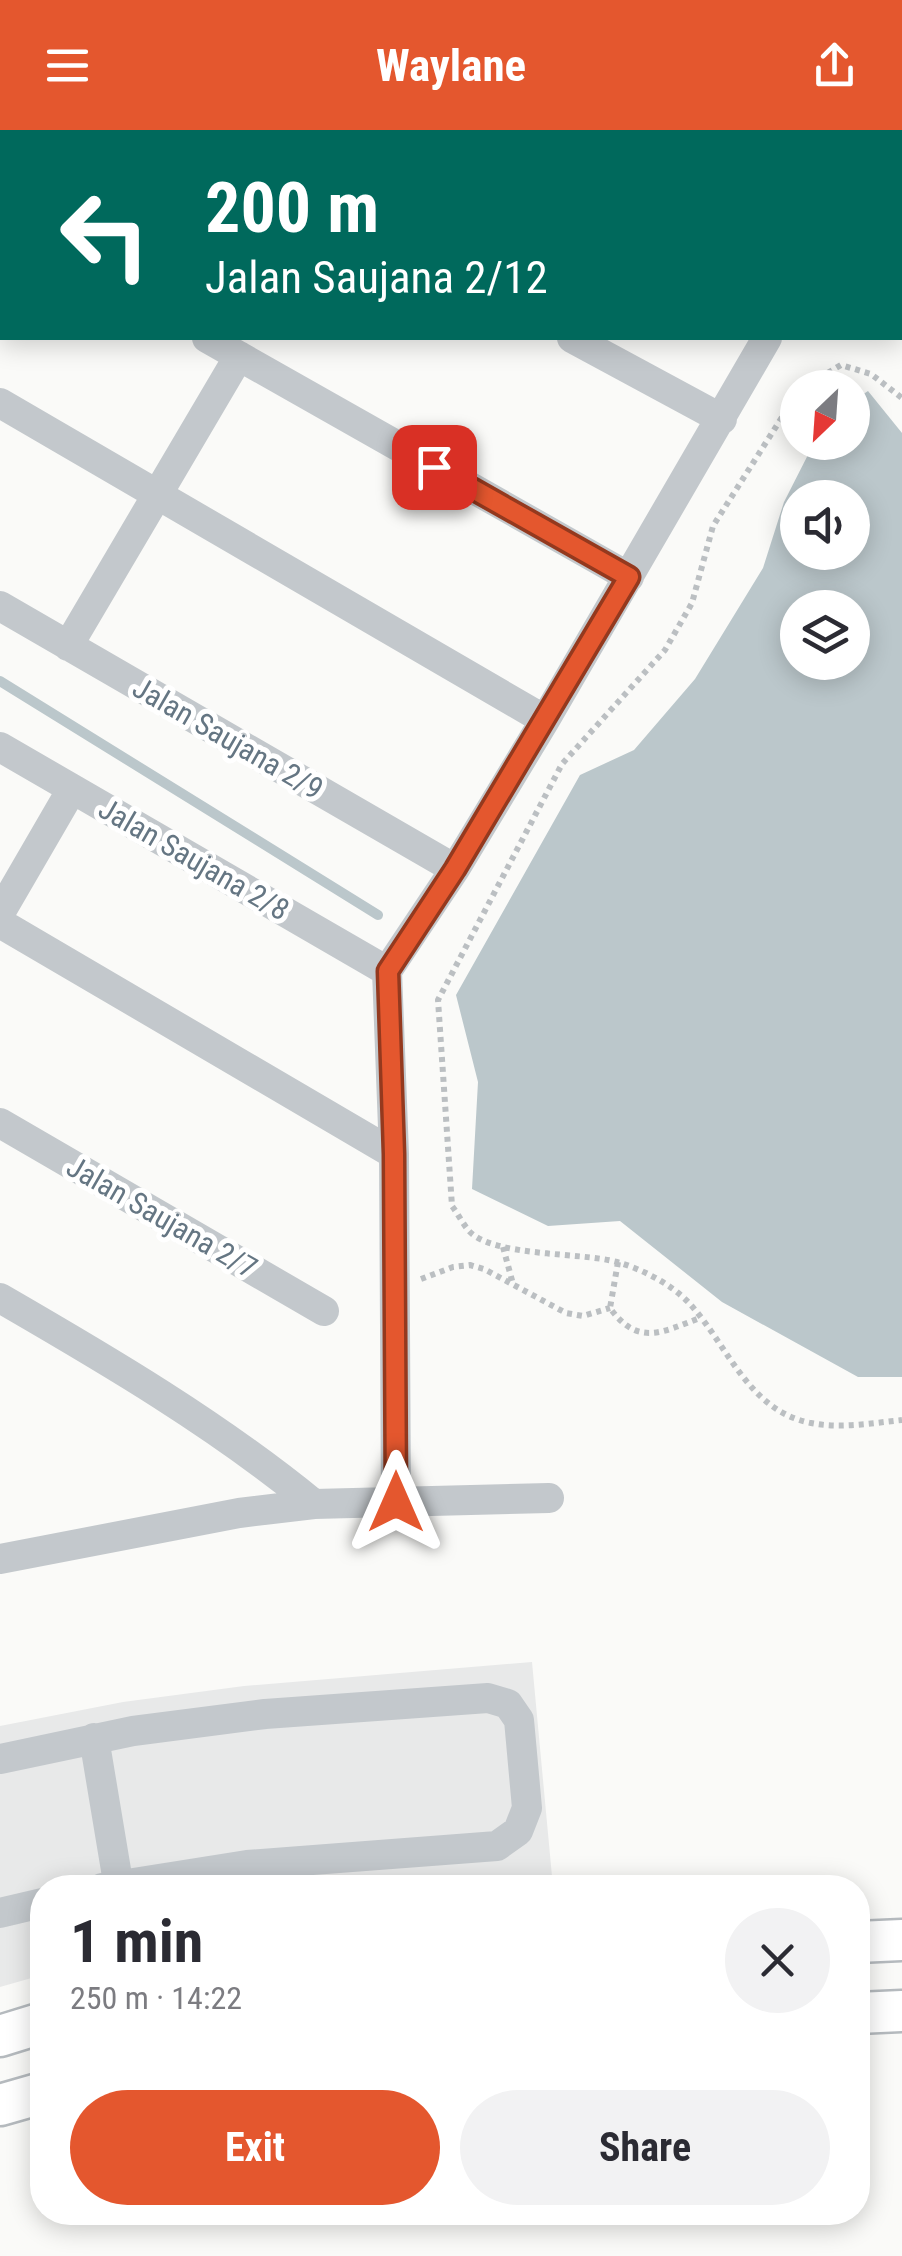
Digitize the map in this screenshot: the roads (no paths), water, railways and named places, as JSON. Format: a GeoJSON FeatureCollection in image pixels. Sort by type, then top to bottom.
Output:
{"type":"FeatureCollection","features":[{"type":"Feature","properties":{"kind":"main road"},"geometry":{"type":"LineString","coordinates":[[870,1941],[902,1940]]}},
{"type":"Feature","properties":{"kind":"main road"},"geometry":{"type":"LineString","coordinates":[[870,2012],[902,2011]]}},
{"type":"Feature","properties":{"kind":"main road"},"geometry":{"type":"LineString","coordinates":[[0,2036],[30,2027]]}},
{"type":"Feature","properties":{"kind":"main road"},"geometry":{"type":"LineString","coordinates":[[0,2106],[30,2097]]}},
{"type":"Feature","properties":{"kind":"street"},"geometry":{"type":"LineString","coordinates":[[211,340],[629,577]]}},
{"type":"Feature","properties":{"kind":"street"},"geometry":{"type":"LineString","coordinates":[[576,340],[722,419]]}},
{"type":"Feature","properties":{"kind":"street"},"geometry":{"type":"LineString","coordinates":[[396,1502],[394,1154],[388,971],[545,720],[766,340]]}},
{"type":"Feature","properties":{"kind":"street"},"geometry":{"type":"LineString","coordinates":[[68,646],[240,356]]}},
{"type":"Feature","properties":{"kind":"street"},"geometry":{"type":"LineString","coordinates":[[0,403],[545,720]]}},
{"type":"Feature","properties":{"kind":"street","name":"Jalan Saujana 2/9"},"geometry":{"type":"LineString","coordinates":[[0,606],[455,869]]}},
{"type":"Feature","properties":{"kind":"street","name":"Jalan Saujana 2/8"},"geometry":{"type":"LineString","coordinates":[[0,746],[388,971]]}},
{"type":"Feature","properties":{"kind":"street"},"geometry":{"type":"LineString","coordinates":[[0,914],[72,789]]}},
{"type":"Feature","properties":{"kind":"street"},"geometry":{"type":"LineString","coordinates":[[0,923],[394,1154]]}},
{"type":"Feature","properties":{"kind":"street","name":"Jalan Saujana 2/7"},"geometry":{"type":"LineString","coordinates":[[0,1122],[324,1311]]}},
{"type":"Feature","properties":{"kind":"street"},"geometry":{"type":"LineString","coordinates":[[0,1298],[136,1376],[256,1456],[314,1504]]}},
{"type":"Feature","properties":{"kind":"street"},"geometry":{"type":"LineString","coordinates":[[0,1560],[239,1513],[314,1504],[549,1498]]}},
{"type":"Feature","properties":{"kind":"street"},"geometry":{"type":"LineString","coordinates":[[0,1759],[94,1738],[264,1714],[488,1698],[508,1704],[519,1720],[526,1808],[518,1832],[497,1846],[246,1865],[182,1875]]}},
{"type":"Feature","properties":{"kind":"street"},"geometry":{"type":"LineString","coordinates":[[94,1738],[111,1875]]}},
{"type":"Feature","properties":{"kind":"street"},"geometry":{"type":"LineString","coordinates":[[0,1914],[30,1906]]}},
{"type":"Feature","properties":{"kind":"waterway"},"geometry":{"type":"LineString","coordinates":[[0,681],[378,915]]}}]}
